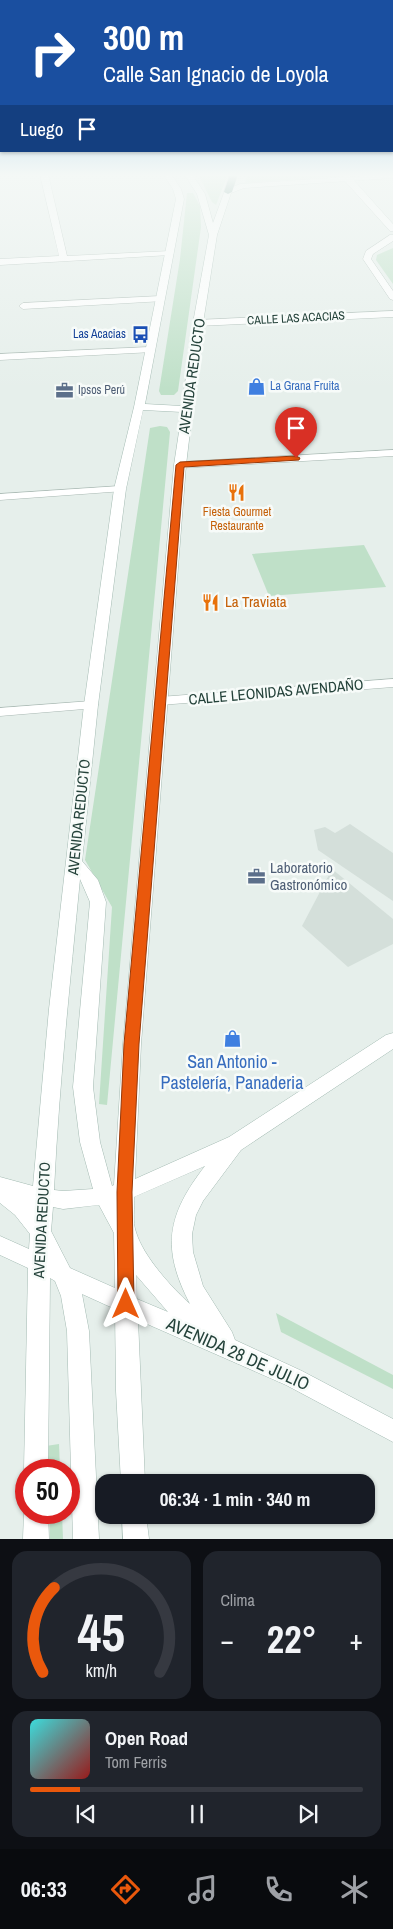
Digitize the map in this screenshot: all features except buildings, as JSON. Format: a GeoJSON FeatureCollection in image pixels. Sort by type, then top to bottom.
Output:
{"type":"FeatureCollection","features":[{"type":"Feature","properties":{"kind":"main road"},"geometry":{"type":"LineString","coordinates":[[61,246],[64,259]]}},
{"type":"Feature","properties":{"kind":"main road","name":"AVENIDA REDUCTO"},"geometry":{"type":"LineString","coordinates":[[36,1459],[39,1264],[42,1197],[58,1009],[91,705],[120,489],[139,408],[171,246]]}},
{"type":"Feature","properties":{"kind":"main road","name":"AVENIDA REDUCTO"},"geometry":{"type":"LineString","coordinates":[[115,1194],[132,1044],[180,465],[198,323],[211,246]]}},
{"type":"Feature","properties":{"kind":"main road"},"geometry":{"type":"LineString","coordinates":[[379,246],[369,254],[367,259],[393,296]]}},
{"type":"Feature","properties":{"kind":"main road"},"geometry":{"type":"LineString","coordinates":[[373,250],[393,246]]}},
{"type":"Feature","properties":{"kind":"main road"},"geometry":{"type":"LineString","coordinates":[[0,262],[170,253]]}},
{"type":"Feature","properties":{"kind":"main road"},"geometry":{"type":"LineString","coordinates":[[23,306],[161,300]]}},
{"type":"Feature","properties":{"kind":"main road","name":"CALLE LAS ACACIAS"},"geometry":{"type":"LineString","coordinates":[[198,323],[393,314]]}},
{"type":"Feature","properties":{"kind":"main road"},"geometry":{"type":"LineString","coordinates":[[0,357],[150,350]]}},
{"type":"Feature","properties":{"kind":"main road"},"geometry":{"type":"LineString","coordinates":[[139,408],[187,409]]}},
{"type":"Feature","properties":{"kind":"main road"},"geometry":{"type":"LineString","coordinates":[[180,465],[393,453]]}},
{"type":"Feature","properties":{"kind":"main road"},"geometry":{"type":"LineString","coordinates":[[0,497],[120,489]]}},
{"type":"Feature","properties":{"kind":"main road","name":"CALLE LEONIDAS AVENDAÑO"},"geometry":{"type":"LineString","coordinates":[[160,701],[393,683]]}},
{"type":"Feature","properties":{"kind":"main road"},"geometry":{"type":"LineString","coordinates":[[0,712],[91,705]]}},
{"type":"Feature","properties":{"kind":"main road"},"geometry":{"type":"LineString","coordinates":[[74,862],[90,880],[98,902],[83,1087],[90,1142],[115,1194],[126,1237],[128,1390],[133,1474]]}},
{"type":"Feature","properties":{"kind":"main road"},"geometry":{"type":"LineString","coordinates":[[0,1185],[42,1197],[63,1200],[115,1194],[158,1179],[236,1143],[393,1040]]}},
{"type":"Feature","properties":{"kind":"main road"},"geometry":{"type":"LineString","coordinates":[[232,1351],[201,1307],[186,1273],[181,1252],[181,1232],[194,1197],[236,1143]]}},
{"type":"Feature","properties":{"kind":"main road"},"geometry":{"type":"LineString","coordinates":[[0,1191],[22,1209],[40,1230],[64,1275],[72,1296],[78,1331],[86,1539]]}},
{"type":"Feature","properties":{"kind":"main road"},"geometry":{"type":"LineString","coordinates":[[126,1237],[144,1268],[168,1298],[198,1326],[232,1351]]}},
{"type":"Feature","properties":{"kind":"main road","name":"AVENIDA 28 DE JULIO"},"geometry":{"type":"LineString","coordinates":[[0,1245],[126,1304],[294,1378],[393,1431]]}},
{"type":"Feature","properties":{"kind":"main road"},"geometry":{"type":"LineString","coordinates":[[36,1524],[36,1539]]}},
{"type":"Feature","properties":{"kind":"main road"},"geometry":{"type":"LineString","coordinates":[[135,1524],[136,1539]]}},
{"type":"Feature","properties":{"kind":"shaded area"},"geometry":{"type":"Polygon","coordinates":[[[350,824],[393,853],[393,901],[318,850],[314,830],[325,827],[335,833],[350,824]]]}},
{"type":"Feature","properties":{"kind":"shaded area"},"geometry":{"type":"Polygon","coordinates":[[[332,869],[393,919],[393,944],[348,967],[302,926],[332,869]]]}},
{"type":"Feature","properties":{"kind":"green space"},"geometry":{"type":"Polygon","coordinates":[[[181,246],[198,246],[178,391],[174,395],[161,395],[159,391],[181,246]]]}},
{"type":"Feature","properties":{"kind":"green space"},"geometry":{"type":"Polygon","coordinates":[[[393,248],[393,284],[376,260],[377,255],[393,248]]]}},
{"type":"Feature","properties":{"kind":"green space"},"geometry":{"type":"Polygon","coordinates":[[[167,427],[170,432],[107,1105],[99,1104],[112,907],[85,860],[150,428],[167,427]]]}},
{"type":"Feature","properties":{"kind":"green space"},"geometry":{"type":"Polygon","coordinates":[[[364,545],[386,587],[269,596],[252,554],[364,545]]]}},
{"type":"Feature","properties":{"kind":"green space"},"geometry":{"type":"Polygon","coordinates":[[[276,1313],[393,1375],[393,1389],[281,1332],[276,1313]]]}},
{"type":"Feature","properties":{"kind":"green space"},"geometry":{"type":"Polygon","coordinates":[[[59,1444],[60,1459],[47,1459],[46,1446],[59,1444]]]}},
{"type":"Feature","properties":{"kind":"green space"},"geometry":{"type":"Polygon","coordinates":[[[49,1524],[62,1524],[63,1539],[50,1539],[49,1524]]]}},
{"type":"Feature","properties":{"kind":"place","name":"Las Acacias"},"geometry":{"type":"Point","coordinates":[140,334]}},
{"type":"Feature","properties":{"kind":"place","name":"La Grana Fruita"},"geometry":{"type":"Point","coordinates":[256,386]}},
{"type":"Feature","properties":{"kind":"place","name":"Ipsos Perú"},"geometry":{"type":"Point","coordinates":[64,390]}},
{"type":"Feature","properties":{"kind":"place","name":"Fiesta Gourmet Restaurante"},"geometry":{"type":"Point","coordinates":[237,493]}},
{"type":"Feature","properties":{"kind":"place","name":"La Traviata"},"geometry":{"type":"Point","coordinates":[211,602]}},
{"type":"Feature","properties":{"kind":"place","name":"Laboratorio Gastronómico"},"geometry":{"type":"Point","coordinates":[256,877]}},
{"type":"Feature","properties":{"kind":"place","name":"San Antonio - Pastelería, Panaderia"},"geometry":{"type":"Point","coordinates":[232,1039]}},
{"type":"Feature","properties":{"kind":"route"},"geometry":{"type":"LineString","coordinates":[[126,1304],[124,1192],[132,1044],[180,465],[296,458]]}}]}
